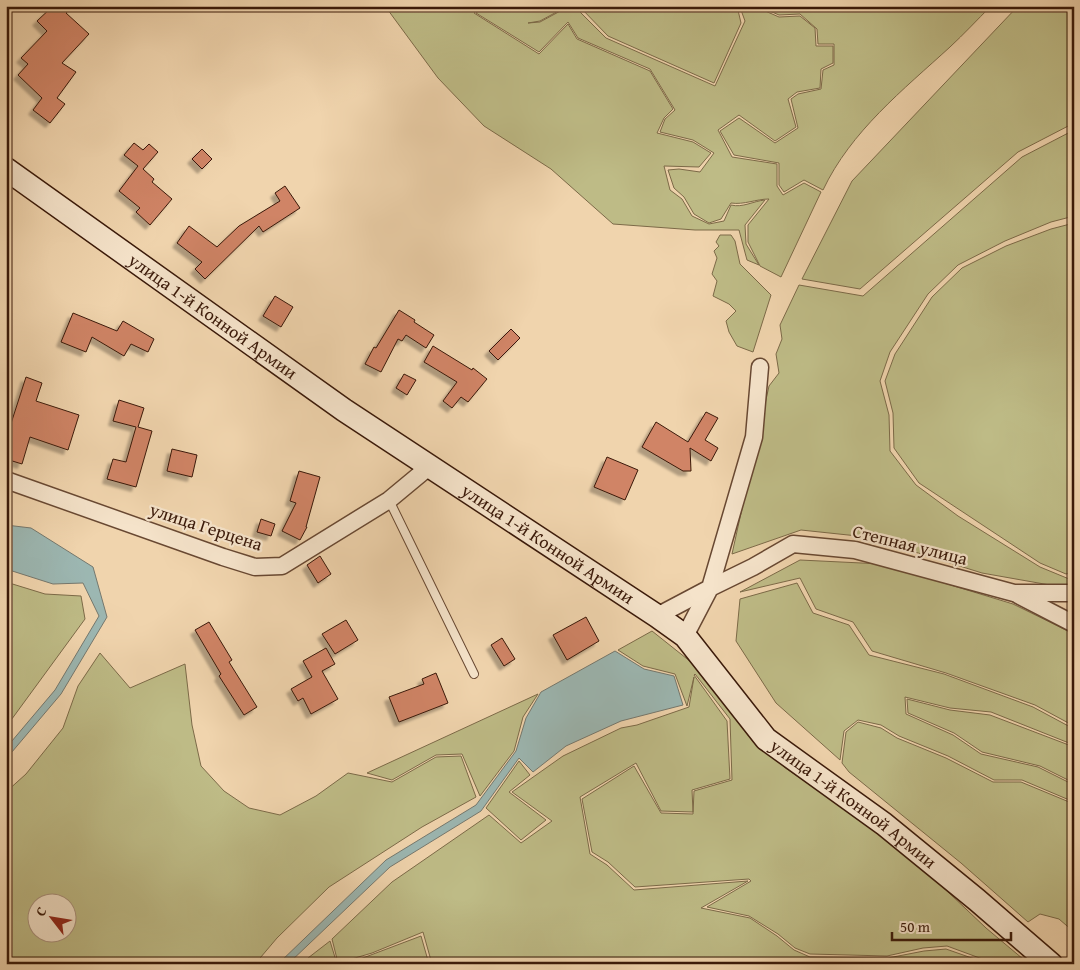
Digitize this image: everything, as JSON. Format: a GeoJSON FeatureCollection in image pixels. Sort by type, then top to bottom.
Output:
{"type":"FeatureCollection","features":[{"type":"Feature","properties":{"kind":"main road","name":"улица 1-й Конной Армии"},"geometry":{"type":"LineString","coordinates":[[6,169],[344,410],[685,636],[766,739],[884,824],[977,900],[1051,964]]}},
{"type":"Feature","properties":{"kind":"street"},"geometry":{"type":"LineString","coordinates":[[685,636],[710,588],[754,438],[760,368]]}},
{"type":"Feature","properties":{"kind":"street","name":"улица Герцена"},"geometry":{"type":"LineString","coordinates":[[6,480],[255,567],[282,566],[389,500],[430,466]]}},
{"type":"Feature","properties":{"kind":"street","name":"Степная улица"},"geometry":{"type":"LineString","coordinates":[[657,616],[753,567],[793,544],[854,550],[1014,593],[1074,594]]}},
{"type":"Feature","properties":{"kind":"street"},"geometry":{"type":"LineString","coordinates":[[1014,593],[1074,624]]}},
{"type":"Feature","properties":{"kind":"lane"},"geometry":{"type":"LineString","coordinates":[[389,500],[474,674]]}},
{"type":"Feature","properties":{"kind":"shaded area"},"geometry":{"type":"Polygon","coordinates":[[[385,6],[483,6],[474,13],[539,54],[568,24],[577,39],[650,71],[673,109],[664,118],[657,133],[693,142],[711,153],[699,167],[664,166],[670,190],[682,199],[692,216],[709,224],[724,221],[731,205],[740,206],[765,200],[745,225],[746,244],[759,265],[747,260],[739,230],[695,230],[613,224],[551,169],[484,126],[438,78],[385,6]]]}},
{"type":"Feature","properties":{"kind":"shaded area"},"geometry":{"type":"Polygon","coordinates":[[[485,6],[571,6],[564,8],[540,21],[528,23],[540,22],[564,9],[575,7],[606,38],[715,86],[745,21],[741,10],[756,7],[779,17],[800,16],[815,28],[816,46],[833,46],[833,63],[821,69],[820,88],[797,92],[788,99],[796,127],[775,141],[739,115],[718,130],[732,157],[777,164],[777,186],[783,195],[804,183],[821,192],[781,277],[760,266],[748,242],[748,225],[769,199],[731,203],[721,219],[709,223],[694,214],[684,197],[674,188],[668,170],[679,169],[700,172],[714,153],[693,140],[660,132],[665,119],[675,110],[650,69],[578,38],[568,22],[539,52],[476,13],[485,6]]]}},
{"type":"Feature","properties":{"kind":"shaded area"},"geometry":{"type":"Polygon","coordinates":[[[579,6],[737,6],[741,23],[714,83],[608,36],[579,6]]]}},
{"type":"Feature","properties":{"kind":"shaded area"},"geometry":{"type":"Polygon","coordinates":[[[758,6],[991,6],[879,112],[848,149],[823,190],[804,180],[784,192],[779,185],[779,163],[734,155],[720,131],[739,118],[775,143],[798,128],[791,99],[798,94],[821,89],[823,70],[834,65],[834,44],[818,44],[817,29],[800,14],[779,15],[758,6]]]}},
{"type":"Feature","properties":{"kind":"shaded area"},"geometry":{"type":"Polygon","coordinates":[[[1018,6],[1074,6],[1074,123],[1018,152],[860,289],[802,279],[852,181],[1018,6]]]}},
{"type":"Feature","properties":{"kind":"shaded area"},"geometry":{"type":"Polygon","coordinates":[[[1074,130],[1074,216],[1051,222],[1005,241],[958,265],[928,294],[890,352],[880,381],[889,415],[890,451],[916,485],[958,516],[1040,567],[1074,581],[1074,584],[1061,587],[982,573],[867,537],[801,530],[732,554],[769,386],[779,373],[776,354],[782,339],[780,325],[799,285],[863,296],[1022,157],[1074,130]]]}},
{"type":"Feature","properties":{"kind":"shaded area"},"geometry":{"type":"Polygon","coordinates":[[[1074,223],[1074,572],[1066,574],[1040,563],[919,483],[894,448],[893,413],[885,381],[895,354],[932,297],[962,268],[1006,246],[1051,229],[1074,223]]]}},
{"type":"Feature","properties":{"kind":"shaded area"},"geometry":{"type":"Polygon","coordinates":[[[720,235],[731,235],[735,241],[740,264],[771,295],[753,352],[737,346],[729,332],[726,321],[736,311],[729,304],[713,296],[717,281],[712,274],[717,258],[714,251],[719,246],[716,242],[720,235]]]}},
{"type":"Feature","properties":{"kind":"shaded area"},"geometry":{"type":"Polygon","coordinates":[[[800,560],[882,564],[1013,604],[1074,634],[1074,726],[1035,705],[946,673],[872,651],[853,622],[816,609],[800,578],[740,592],[800,560]]]}},
{"type":"Feature","properties":{"kind":"shaded area"},"geometry":{"type":"Polygon","coordinates":[[[6,582],[45,594],[81,596],[85,619],[6,727],[6,582]]]}},
{"type":"Feature","properties":{"kind":"shaded area"},"geometry":{"type":"Polygon","coordinates":[[[797,583],[813,613],[849,625],[869,655],[944,674],[1033,707],[1074,729],[1074,745],[991,712],[950,708],[905,697],[906,714],[953,735],[981,754],[1038,767],[1074,785],[1074,802],[1022,780],[994,780],[948,756],[899,736],[881,725],[858,720],[844,731],[840,760],[776,703],[736,641],[740,599],[797,583]]]}},
{"type":"Feature","properties":{"kind":"shaded area"},"geometry":{"type":"Polygon","coordinates":[[[652,631],[691,662],[731,712],[784,767],[859,819],[927,872],[986,928],[1029,964],[996,964],[947,946],[923,948],[887,956],[810,954],[795,948],[778,934],[749,916],[707,907],[751,881],[749,879],[635,887],[608,862],[592,852],[582,799],[634,766],[661,813],[693,814],[694,791],[732,780],[730,719],[695,674],[727,721],[730,779],[692,790],[693,812],[661,811],[636,763],[580,797],[590,854],[607,865],[634,890],[748,881],[701,908],[750,918],[794,950],[810,957],[888,958],[946,949],[989,964],[432,964],[423,932],[372,953],[338,963],[332,939],[392,882],[489,815],[521,843],[552,821],[512,792],[563,756],[621,728],[637,725],[689,707],[694,677],[687,706],[675,674],[643,666],[618,650],[652,631]]]}},
{"type":"Feature","properties":{"kind":"shaded area"},"geometry":{"type":"Polygon","coordinates":[[[100,653],[130,688],[185,664],[192,725],[201,766],[224,791],[249,808],[280,815],[316,796],[348,773],[392,782],[436,757],[461,756],[476,797],[422,827],[329,887],[277,938],[255,964],[6,964],[6,792],[26,774],[63,728],[78,686],[100,653]]]}},
{"type":"Feature","properties":{"kind":"shaded area"},"geometry":{"type":"Polygon","coordinates":[[[538,694],[523,717],[514,751],[480,796],[462,754],[436,755],[392,780],[367,773],[538,694]]]}},
{"type":"Feature","properties":{"kind":"shaded area"},"geometry":{"type":"Polygon","coordinates":[[[907,699],[950,710],[990,715],[1074,747],[1074,783],[1040,766],[982,752],[954,733],[908,713],[907,699]]]}},
{"type":"Feature","properties":{"kind":"shaded area"},"geometry":{"type":"Polygon","coordinates":[[[858,722],[881,728],[897,738],[946,758],[993,782],[1021,782],[1074,804],[1074,932],[1059,919],[1040,914],[1028,922],[961,863],[849,772],[842,763],[846,732],[858,722]]]}},
{"type":"Feature","properties":{"kind":"shaded area"},"geometry":{"type":"Polygon","coordinates":[[[519,761],[530,775],[509,792],[546,820],[521,840],[486,808],[519,761]]]}},
{"type":"Feature","properties":{"kind":"shaded area"},"geometry":{"type":"Polygon","coordinates":[[[421,936],[429,964],[347,964],[421,936]]]}},
{"type":"Feature","properties":{"kind":"shaded area"},"geometry":{"type":"Polygon","coordinates":[[[330,941],[337,964],[312,964],[308,958],[330,941]]]}},
{"type":"Feature","properties":{"kind":"water"},"geometry":{"type":"Polygon","coordinates":[[[6,525],[31,528],[93,567],[107,617],[61,694],[6,759],[6,748],[55,690],[99,616],[83,583],[53,584],[6,569],[6,525]]]}},
{"type":"Feature","properties":{"kind":"water"},"geometry":{"type":"Polygon","coordinates":[[[615,651],[644,669],[674,676],[683,705],[621,721],[566,746],[533,772],[519,758],[481,811],[390,867],[288,964],[278,964],[386,860],[476,805],[516,751],[526,718],[541,692],[615,651]]]}},
{"type":"Feature","properties":{"kind":"building"},"geometry":{"type":"Polygon","coordinates":[[[53,6],[73,6],[66,13],[89,34],[62,63],[76,72],[57,98],[65,104],[50,123],[33,110],[42,98],[18,75],[28,64],[21,58],[47,31],[37,21],[53,6]]]}},
{"type":"Feature","properties":{"kind":"building"},"geometry":{"type":"Polygon","coordinates":[[[134,143],[143,150],[149,144],[158,152],[143,169],[154,179],[152,182],[172,199],[150,225],[136,212],[140,208],[119,191],[138,166],[124,155],[134,143]]]}},
{"type":"Feature","properties":{"kind":"building"},"geometry":{"type":"Polygon","coordinates":[[[202,149],[212,159],[202,169],[192,159],[202,149]]]}},
{"type":"Feature","properties":{"kind":"building"},"geometry":{"type":"Polygon","coordinates":[[[285,186],[300,208],[263,232],[259,226],[205,279],[195,269],[202,262],[177,243],[189,226],[217,247],[239,226],[280,201],[275,193],[285,186]]]}},
{"type":"Feature","properties":{"kind":"building"},"geometry":{"type":"Polygon","coordinates":[[[275,296],[293,307],[281,327],[263,316],[275,296]]]}},
{"type":"Feature","properties":{"kind":"building"},"geometry":{"type":"Polygon","coordinates":[[[399,310],[434,335],[426,348],[406,335],[402,341],[398,339],[381,372],[365,364],[399,310]]]}},
{"type":"Feature","properties":{"kind":"building"},"geometry":{"type":"Polygon","coordinates":[[[73,313],[117,331],[123,321],[154,339],[148,352],[131,344],[124,356],[92,337],[86,352],[61,342],[73,313]]]}},
{"type":"Feature","properties":{"kind":"building"},"geometry":{"type":"Polygon","coordinates":[[[511,329],[520,338],[498,360],[489,351],[511,329]]]}},
{"type":"Feature","properties":{"kind":"building"},"geometry":{"type":"Polygon","coordinates":[[[433,346],[472,370],[473,368],[487,379],[468,402],[461,397],[452,408],[443,401],[457,382],[424,362],[433,346]]]}},
{"type":"Feature","properties":{"kind":"building"},"geometry":{"type":"Polygon","coordinates":[[[404,374],[416,380],[407,395],[396,388],[404,374]]]}},
{"type":"Feature","properties":{"kind":"building"},"geometry":{"type":"Polygon","coordinates":[[[26,377],[42,383],[36,401],[79,415],[68,450],[30,437],[22,464],[6,459],[6,439],[26,377]]]}},
{"type":"Feature","properties":{"kind":"building"},"geometry":{"type":"Polygon","coordinates":[[[119,400],[144,408],[138,427],[152,431],[136,487],[107,479],[113,459],[126,462],[136,427],[113,421],[119,400]]]}},
{"type":"Feature","properties":{"kind":"building"},"geometry":{"type":"Polygon","coordinates":[[[706,412],[718,418],[705,440],[718,448],[711,461],[690,448],[691,471],[683,471],[642,447],[656,422],[688,442],[706,412]]]}},
{"type":"Feature","properties":{"kind":"building"},"geometry":{"type":"Polygon","coordinates":[[[172,449],[197,455],[192,477],[167,471],[172,449]]]}},
{"type":"Feature","properties":{"kind":"building"},"geometry":{"type":"Polygon","coordinates":[[[607,457],[638,470],[625,500],[594,487],[607,457]]]}},
{"type":"Feature","properties":{"kind":"building"},"geometry":{"type":"Polygon","coordinates":[[[299,471],[320,477],[307,527],[300,540],[282,531],[296,503],[290,501],[299,471]]]}},
{"type":"Feature","properties":{"kind":"building"},"geometry":{"type":"Polygon","coordinates":[[[261,519],[275,524],[271,536],[257,532],[261,519]]]}},
{"type":"Feature","properties":{"kind":"building"},"geometry":{"type":"Polygon","coordinates":[[[320,556],[331,574],[318,583],[307,565],[320,556]]]}},
{"type":"Feature","properties":{"kind":"building"},"geometry":{"type":"Polygon","coordinates":[[[586,617],[599,641],[567,660],[553,635],[586,617]]]}},
{"type":"Feature","properties":{"kind":"building"},"geometry":{"type":"Polygon","coordinates":[[[346,620],[358,640],[335,654],[322,634],[346,620]]]}},
{"type":"Feature","properties":{"kind":"building"},"geometry":{"type":"Polygon","coordinates":[[[209,622],[232,660],[229,662],[257,707],[244,715],[219,676],[221,674],[195,630],[209,622]]]}},
{"type":"Feature","properties":{"kind":"building"},"geometry":{"type":"Polygon","coordinates":[[[502,638],[515,659],[504,666],[491,645],[502,638]]]}},
{"type":"Feature","properties":{"kind":"building"},"geometry":{"type":"Polygon","coordinates":[[[326,648],[335,664],[322,671],[338,699],[311,714],[303,698],[298,701],[291,689],[312,677],[303,661],[326,648]]]}},
{"type":"Feature","properties":{"kind":"building"},"geometry":{"type":"Polygon","coordinates":[[[436,673],[448,703],[399,722],[389,697],[424,684],[422,679],[436,673]]]}}]}
